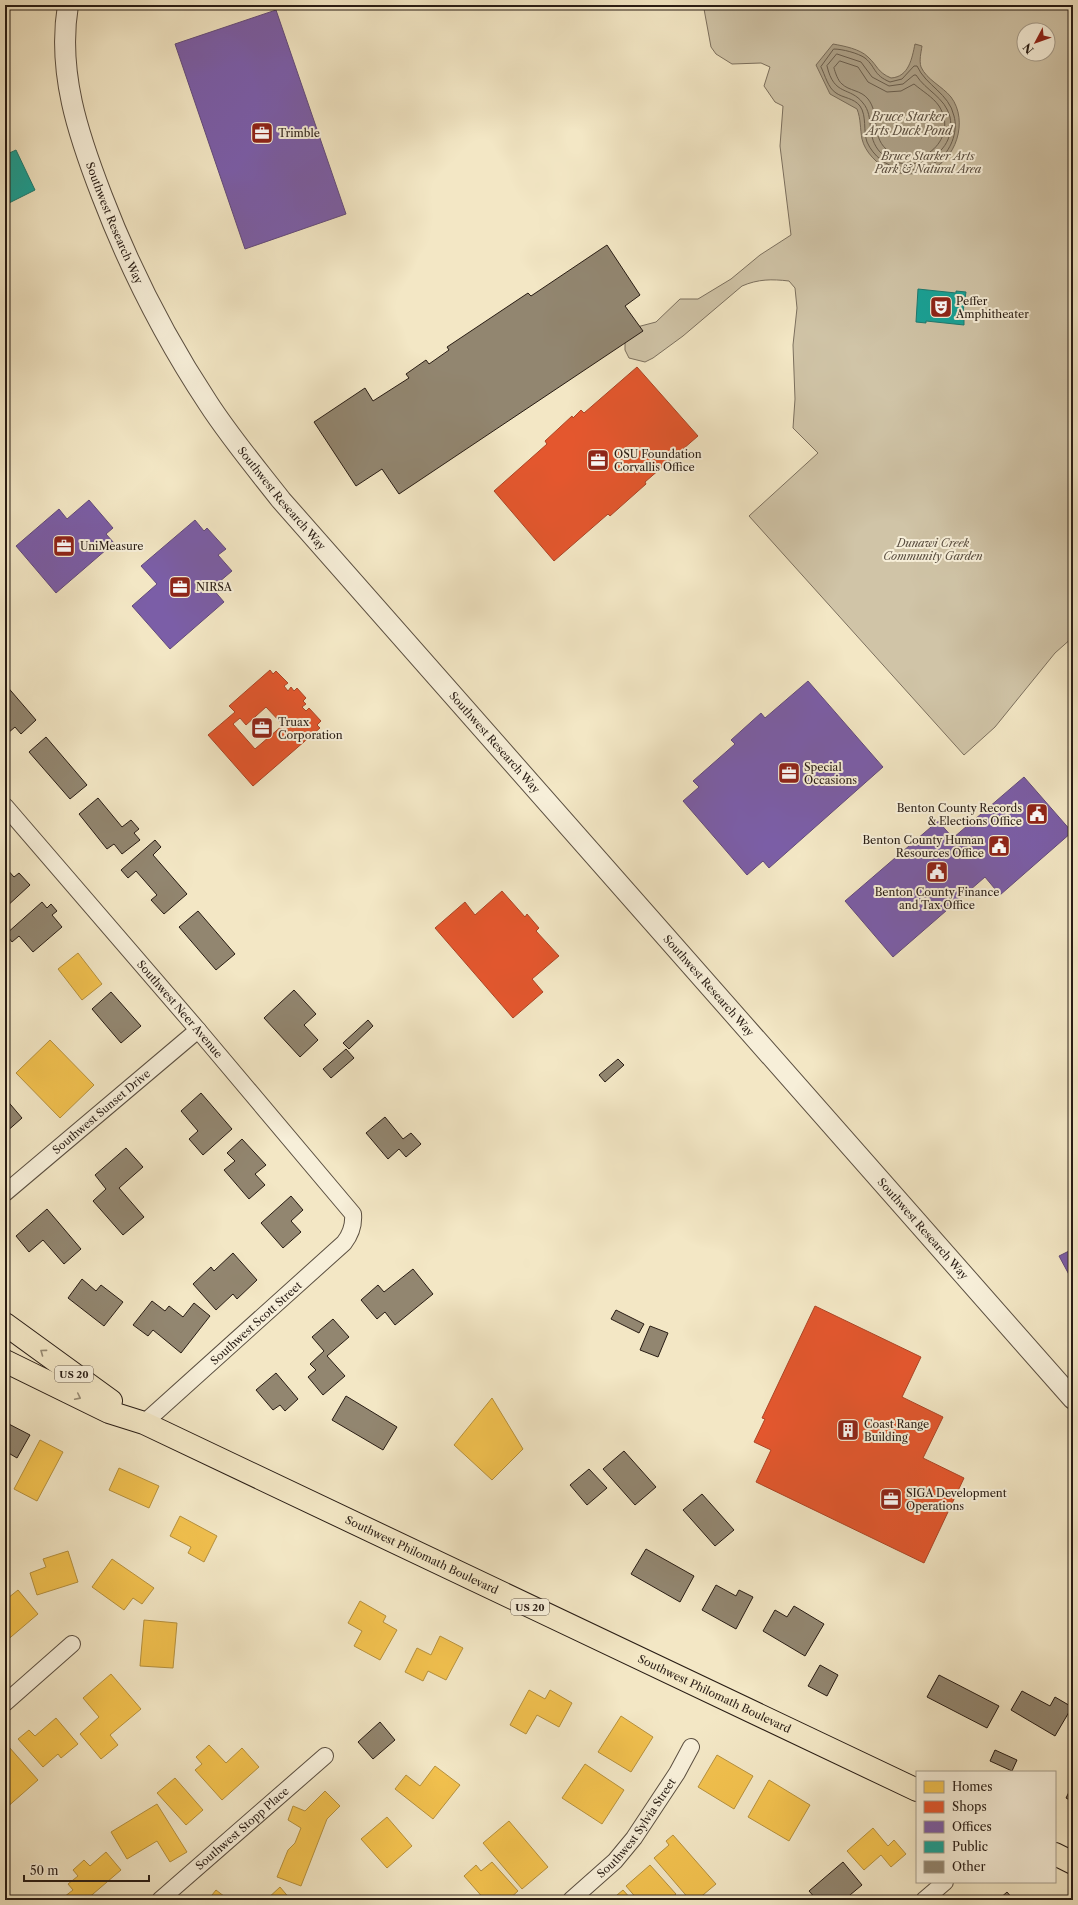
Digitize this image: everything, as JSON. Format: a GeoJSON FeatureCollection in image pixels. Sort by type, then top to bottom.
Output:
{"type":"FeatureCollection","features":[{"type":"Feature","properties":{"kind":"highway","name":"Southwest Philomath Boulevard"},"geometry":{"type":"LineString","coordinates":[[5,1324],[144,1424]]}},
{"type":"Feature","properties":{"kind":"highway","name":"Southwest Philomath Boulevard"},"geometry":{"type":"LineString","coordinates":[[5,1361],[109,1412],[144,1424],[916,1790]]}},
{"type":"Feature","properties":{"kind":"highway"},"geometry":{"type":"LineString","coordinates":[[1056,1854],[1073,1863]]}},
{"type":"Feature","properties":{"kind":"street","name":"Southwest Research Way"},"geometry":{"type":"LineString","coordinates":[[68,5],[65,31],[67,86],[89,163],[119,241],[169,340],[209,404],[243,452],[281,500],[1073,1398]]}},
{"type":"Feature","properties":{"kind":"street","name":"Southwest Neer Avenue"},"geometry":{"type":"LineString","coordinates":[[5,806],[198,1030],[353,1214]]}},
{"type":"Feature","properties":{"kind":"street","name":"Southwest Sunset Drive"},"geometry":{"type":"LineString","coordinates":[[5,1194],[198,1030]]}},
{"type":"Feature","properties":{"kind":"street","name":"Southwest Scott Street"},"geometry":{"type":"LineString","coordinates":[[144,1424],[344,1243],[350,1236],[354,1223],[353,1214]]}},
{"type":"Feature","properties":{"kind":"street"},"geometry":{"type":"LineString","coordinates":[[5,1703],[72,1644]]}},
{"type":"Feature","properties":{"kind":"street","name":"Southwest Sylvia Street"},"geometry":{"type":"LineString","coordinates":[[571,1900],[615,1861],[634,1838],[677,1773],[691,1747]]}},
{"type":"Feature","properties":{"kind":"street","name":"Southwest Stopp Place"},"geometry":{"type":"LineString","coordinates":[[160,1900],[325,1756]]}},
{"type":"Feature","properties":{"kind":"street"},"geometry":{"type":"LineString","coordinates":[[924,1900],[944,1883]]}},
{"type":"Feature","properties":{"kind":"green space","name":"Bruce Starker Arts Park & Natural Area"},"geometry":{"type":"Polygon","coordinates":[[[701,5],[1073,5],[1073,637],[1055,653],[995,727],[964,755],[749,516],[818,453],[793,428],[795,399],[793,345],[797,308],[795,288],[789,281],[783,280],[765,280],[742,286],[683,336],[653,358],[645,362],[629,358],[625,350],[625,341],[637,327],[656,322],[680,299],[698,299],[731,279],[760,255],[791,235],[780,146],[783,106],[775,102],[764,86],[770,67],[761,63],[732,64],[716,54],[711,47],[704,9],[701,5]]]}},
{"type":"Feature","properties":{"kind":"water","name":"Bruce Starker Arts Duck Pond"},"geometry":{"type":"Polygon","coordinates":[[[833,44],[852,48],[865,54],[880,71],[891,78],[902,74],[909,66],[915,44],[922,46],[920,59],[921,67],[927,76],[951,97],[959,117],[957,139],[946,159],[938,166],[928,171],[908,174],[889,170],[872,157],[862,139],[857,109],[830,94],[816,65],[833,44]]]}},
{"type":"Feature","properties":{"kind":"building: Homes"},"geometry":{"type":"Polygon","coordinates":[[[78,953],[102,984],[82,1000],[58,969],[78,953]]]}},
{"type":"Feature","properties":{"kind":"building: Homes"},"geometry":{"type":"Polygon","coordinates":[[[50,1040],[94,1085],[60,1118],[16,1073],[50,1040]]]}},
{"type":"Feature","properties":{"kind":"building: Homes"},"geometry":{"type":"Polygon","coordinates":[[[492,1398],[523,1449],[492,1480],[454,1445],[492,1398]]]}},
{"type":"Feature","properties":{"kind":"building: Homes"},"geometry":{"type":"Polygon","coordinates":[[[40,1440],[63,1452],[37,1501],[14,1489],[40,1440]]]}},
{"type":"Feature","properties":{"kind":"building: Homes"},"geometry":{"type":"Polygon","coordinates":[[[119,1468],[159,1486],[149,1508],[109,1490],[119,1468]]]}},
{"type":"Feature","properties":{"kind":"building: Homes"},"geometry":{"type":"Polygon","coordinates":[[[180,1516],[217,1536],[204,1562],[188,1553],[191,1547],[170,1536],[180,1516]]]}},
{"type":"Feature","properties":{"kind":"building: Homes"},"geometry":{"type":"Polygon","coordinates":[[[68,1551],[78,1582],[37,1595],[30,1573],[46,1567],[43,1559],[68,1551]]]}},
{"type":"Feature","properties":{"kind":"building: Homes"},"geometry":{"type":"Polygon","coordinates":[[[112,1559],[154,1588],[142,1604],[133,1598],[124,1610],[92,1587],[112,1559]]]}},
{"type":"Feature","properties":{"kind":"building: Homes"},"geometry":{"type":"Polygon","coordinates":[[[18,1590],[38,1614],[5,1642],[5,1595],[8,1598],[18,1590]]]}},
{"type":"Feature","properties":{"kind":"building: Homes"},"geometry":{"type":"Polygon","coordinates":[[[360,1601],[386,1616],[383,1622],[397,1630],[380,1660],[354,1646],[362,1631],[348,1623],[360,1601]]]}},
{"type":"Feature","properties":{"kind":"building: Homes"},"geometry":{"type":"Polygon","coordinates":[[[144,1620],[177,1623],[173,1668],[140,1666],[144,1620]]]}},
{"type":"Feature","properties":{"kind":"building: Homes"},"geometry":{"type":"Polygon","coordinates":[[[440,1636],[463,1648],[446,1680],[428,1671],[423,1681],[405,1672],[417,1648],[431,1655],[440,1636]]]}},
{"type":"Feature","properties":{"kind":"building: Homes"},"geometry":{"type":"Polygon","coordinates":[[[111,1674],[141,1709],[110,1735],[118,1745],[101,1759],[80,1734],[99,1717],[83,1698],[111,1674]]]}},
{"type":"Feature","properties":{"kind":"building: Homes"},"geometry":{"type":"Polygon","coordinates":[[[529,1690],[545,1699],[550,1690],[572,1703],[559,1727],[537,1715],[526,1734],[510,1725],[529,1690]]]}},
{"type":"Feature","properties":{"kind":"building: Homes"},"geometry":{"type":"Polygon","coordinates":[[[621,1716],[653,1737],[631,1772],[598,1752],[621,1716]]]}},
{"type":"Feature","properties":{"kind":"building: Homes"},"geometry":{"type":"Polygon","coordinates":[[[56,1718],[78,1744],[61,1758],[58,1754],[43,1767],[18,1739],[29,1730],[35,1736],[56,1718]]]}},
{"type":"Feature","properties":{"kind":"building: Homes"},"geometry":{"type":"Polygon","coordinates":[[[209,1745],[226,1763],[242,1748],[259,1767],[222,1800],[195,1770],[202,1764],[196,1757],[209,1745]]]}},
{"type":"Feature","properties":{"kind":"building: Homes"},"geometry":{"type":"Polygon","coordinates":[[[9,1747],[38,1780],[5,1809],[5,1751],[9,1747]]]}},
{"type":"Feature","properties":{"kind":"building: Homes"},"geometry":{"type":"Polygon","coordinates":[[[717,1755],[753,1776],[734,1809],[698,1787],[717,1755]]]}},
{"type":"Feature","properties":{"kind":"building: Homes"},"geometry":{"type":"Polygon","coordinates":[[[585,1764],[624,1790],[602,1824],[562,1798],[585,1764]]]}},
{"type":"Feature","properties":{"kind":"building: Homes"},"geometry":{"type":"Polygon","coordinates":[[[435,1766],[460,1785],[433,1819],[395,1789],[406,1775],[420,1786],[435,1766]]]}},
{"type":"Feature","properties":{"kind":"building: Homes"},"geometry":{"type":"Polygon","coordinates":[[[175,1778],[203,1810],[186,1825],[157,1793],[175,1778]]]}},
{"type":"Feature","properties":{"kind":"building: Homes"},"geometry":{"type":"Polygon","coordinates":[[[769,1780],[810,1805],[789,1841],[748,1817],[769,1780]]]}},
{"type":"Feature","properties":{"kind":"building: Homes"},"geometry":{"type":"Polygon","coordinates":[[[325,1791],[340,1806],[327,1819],[301,1886],[277,1877],[288,1850],[295,1843],[301,1828],[288,1820],[293,1806],[305,1811],[325,1791]]]}},
{"type":"Feature","properties":{"kind":"building: Homes"},"geometry":{"type":"Polygon","coordinates":[[[157,1804],[187,1852],[170,1862],[157,1841],[127,1859],[111,1832],[157,1804]]]}},
{"type":"Feature","properties":{"kind":"building: Homes"},"geometry":{"type":"Polygon","coordinates":[[[387,1817],[412,1846],[387,1868],[361,1839],[387,1817]]]}},
{"type":"Feature","properties":{"kind":"building: Homes"},"geometry":{"type":"Polygon","coordinates":[[[509,1821],[548,1867],[522,1889],[483,1843],[509,1821]]]}},
{"type":"Feature","properties":{"kind":"building: Homes"},"geometry":{"type":"Polygon","coordinates":[[[873,1828],[888,1846],[894,1840],[906,1854],[891,1867],[881,1855],[864,1870],[847,1851],[873,1828]]]}},
{"type":"Feature","properties":{"kind":"building: Homes"},"geometry":{"type":"Polygon","coordinates":[[[673,1835],[716,1884],[697,1900],[690,1900],[654,1858],[669,1845],[666,1841],[673,1835]]]}},
{"type":"Feature","properties":{"kind":"building: Homes"},"geometry":{"type":"Polygon","coordinates":[[[106,1852],[121,1870],[86,1900],[66,1900],[64,1897],[73,1890],[68,1884],[78,1876],[73,1870],[84,1860],[90,1866],[106,1852]]]}},
{"type":"Feature","properties":{"kind":"building: Homes"},"geometry":{"type":"Polygon","coordinates":[[[492,1862],[518,1891],[508,1900],[485,1900],[464,1876],[476,1865],[481,1871],[492,1862]]]}},
{"type":"Feature","properties":{"kind":"building: Homes"},"geometry":{"type":"Polygon","coordinates":[[[650,1865],[676,1894],[669,1900],[638,1900],[626,1886],[650,1865]]]}},
{"type":"Feature","properties":{"kind":"building: Homes"},"geometry":{"type":"Polygon","coordinates":[[[280,1887],[291,1900],[266,1900],[280,1887]]]}},
{"type":"Feature","properties":{"kind":"building: Homes"},"geometry":{"type":"Polygon","coordinates":[[[216,1890],[229,1900],[208,1900],[216,1890]]]}},
{"type":"Feature","properties":{"kind":"building: Homes"},"geometry":{"type":"Polygon","coordinates":[[[623,1890],[632,1900],[611,1900],[623,1890]]]}},
{"type":"Feature","properties":{"kind":"building: Shops"},"geometry":{"type":"Polygon","coordinates":[[[637,367],[698,436],[645,482],[646,484],[610,516],[608,514],[554,561],[494,491],[547,444],[545,441],[572,416],[573,418],[581,410],[584,413],[637,367]]]}},
{"type":"Feature","properties":{"kind":"building: Shops"},"geometry":{"type":"Polygon","coordinates":[[[270,670],[273,674],[276,671],[288,683],[284,686],[288,691],[291,687],[294,691],[297,688],[306,698],[303,701],[306,704],[302,707],[306,711],[309,708],[321,721],[317,725],[320,728],[253,786],[208,735],[235,712],[229,706],[270,670]],[[266,707],[246,725],[240,718],[233,724],[255,749],[283,725],[266,707]]]}},
{"type":"Feature","properties":{"kind":"building: Shops"},"geometry":{"type":"Polygon","coordinates":[[[502,891],[525,917],[527,914],[539,928],[536,931],[559,956],[532,979],[543,992],[513,1018],[435,928],[465,902],[475,915],[502,891]]]}},
{"type":"Feature","properties":{"kind":"building: Shops","name":"Coast Range Building"},"geometry":{"type":"Polygon","coordinates":[[[815,1306],[921,1357],[902,1397],[943,1417],[923,1458],[964,1478],[924,1563],[756,1482],[771,1450],[754,1442],[765,1419],[762,1418],[815,1306]]]}},
{"type":"Feature","properties":{"kind":"building: Offices"},"geometry":{"type":"Polygon","coordinates":[[[276,10],[346,214],[245,249],[175,44],[276,10]]]}},
{"type":"Feature","properties":{"kind":"building: Offices"},"geometry":{"type":"Polygon","coordinates":[[[89,500],[113,528],[106,534],[114,543],[56,593],[16,546],[59,509],[67,519],[89,500]]]}},
{"type":"Feature","properties":{"kind":"building: Offices"},"geometry":{"type":"Polygon","coordinates":[[[195,520],[204,531],[207,528],[226,549],[218,555],[232,571],[212,588],[224,602],[170,649],[132,606],[157,584],[141,566],[195,520]]]}},
{"type":"Feature","properties":{"kind":"building: Offices"},"geometry":{"type":"Polygon","coordinates":[[[808,681],[883,767],[769,868],[763,861],[747,875],[683,801],[699,787],[693,781],[735,744],[731,740],[761,713],[765,718],[808,681]]]}},
{"type":"Feature","properties":{"kind":"building: Offices"},"geometry":{"type":"Polygon","coordinates":[[[1024,777],[1072,832],[1000,895],[985,877],[893,957],[845,901],[938,821],[953,838],[1024,777]]]}},
{"type":"Feature","properties":{"kind":"building: Offices"},"geometry":{"type":"Polygon","coordinates":[[[1073,1249],[1073,1282],[1059,1256],[1073,1249]]]}},
{"type":"Feature","properties":{"kind":"building: Public"},"geometry":{"type":"Polygon","coordinates":[[[16,150],[35,190],[5,205],[5,155],[16,150]]]}},
{"type":"Feature","properties":{"kind":"building: Public","name":"Peffer Amphitheater"},"geometry":{"type":"Polygon","coordinates":[[[918,289],[956,293],[956,291],[966,292],[962,318],[964,318],[964,325],[926,321],[926,323],[916,322],[918,289]]]}},
{"type":"Feature","properties":{"kind":"building: Other"},"geometry":{"type":"Polygon","coordinates":[[[607,245],[640,295],[625,306],[643,331],[399,494],[382,469],[356,486],[314,422],[365,388],[373,401],[409,378],[406,374],[426,360],[429,364],[449,350],[447,347],[528,293],[531,296],[607,245]]]}},
{"type":"Feature","properties":{"kind":"building: Other"},"geometry":{"type":"Polygon","coordinates":[[[5,684],[36,720],[21,734],[15,727],[8,733],[5,730],[5,720],[7,718],[5,716],[5,684]]]}},
{"type":"Feature","properties":{"kind":"building: Other"},"geometry":{"type":"Polygon","coordinates":[[[46,737],[87,785],[70,799],[29,752],[46,737]]]}},
{"type":"Feature","properties":{"kind":"building: Other"},"geometry":{"type":"Polygon","coordinates":[[[98,798],[122,827],[131,820],[139,829],[134,833],[140,840],[122,854],[114,844],[107,849],[79,814],[98,798]]]}},
{"type":"Feature","properties":{"kind":"building: Other"},"geometry":{"type":"Polygon","coordinates":[[[155,840],[161,847],[153,855],[187,894],[164,914],[151,900],[157,895],[136,871],[128,878],[121,870],[155,840]]]}},
{"type":"Feature","properties":{"kind":"building: Other"},"geometry":{"type":"Polygon","coordinates":[[[5,867],[14,877],[19,873],[30,885],[5,908],[5,867]]]}},
{"type":"Feature","properties":{"kind":"building: Other"},"geometry":{"type":"Polygon","coordinates":[[[42,902],[47,908],[51,904],[57,911],[52,915],[62,927],[33,952],[19,936],[12,942],[6,934],[42,902]]]}},
{"type":"Feature","properties":{"kind":"building: Other"},"geometry":{"type":"Polygon","coordinates":[[[198,911],[235,954],[216,970],[179,927],[198,911]]]}},
{"type":"Feature","properties":{"kind":"building: Other"},"geometry":{"type":"Polygon","coordinates":[[[294,990],[316,1014],[304,1025],[318,1040],[300,1057],[264,1018],[294,990]]]}},
{"type":"Feature","properties":{"kind":"building: Other"},"geometry":{"type":"Polygon","coordinates":[[[111,992],[141,1026],[121,1043],[92,1009],[111,992]]]}},
{"type":"Feature","properties":{"kind":"building: Other"},"geometry":{"type":"Polygon","coordinates":[[[368,1020],[373,1026],[349,1049],[343,1043],[368,1020]]]}},
{"type":"Feature","properties":{"kind":"building: Other"},"geometry":{"type":"Polygon","coordinates":[[[346,1049],[354,1058],[331,1078],[323,1069],[346,1049]]]}},
{"type":"Feature","properties":{"kind":"building: Other"},"geometry":{"type":"Polygon","coordinates":[[[618,1059],[624,1065],[605,1082],[599,1075],[618,1059]]]}},
{"type":"Feature","properties":{"kind":"building: Other"},"geometry":{"type":"Polygon","coordinates":[[[201,1093],[232,1129],[203,1155],[189,1139],[198,1131],[181,1111],[201,1093]]]}},
{"type":"Feature","properties":{"kind":"building: Other"},"geometry":{"type":"Polygon","coordinates":[[[5,1098],[22,1118],[5,1133],[5,1098]]]}},
{"type":"Feature","properties":{"kind":"building: Other"},"geometry":{"type":"Polygon","coordinates":[[[385,1117],[403,1139],[411,1133],[421,1144],[406,1157],[399,1149],[388,1159],[366,1133],[385,1117]]]}},
{"type":"Feature","properties":{"kind":"building: Other"},"geometry":{"type":"Polygon","coordinates":[[[242,1139],[266,1165],[255,1174],[265,1185],[249,1199],[224,1170],[235,1161],[227,1153],[242,1139]]]}},
{"type":"Feature","properties":{"kind":"building: Other"},"geometry":{"type":"Polygon","coordinates":[[[126,1148],[143,1167],[119,1188],[144,1217],[123,1235],[93,1201],[106,1189],[95,1175],[126,1148]]]}},
{"type":"Feature","properties":{"kind":"building: Other"},"geometry":{"type":"Polygon","coordinates":[[[291,1196],[303,1210],[291,1221],[301,1232],[283,1248],[261,1223],[291,1196]]]}},
{"type":"Feature","properties":{"kind":"building: Other"},"geometry":{"type":"Polygon","coordinates":[[[47,1209],[81,1249],[64,1264],[43,1240],[29,1252],[16,1236],[47,1209]]]}},
{"type":"Feature","properties":{"kind":"building: Other"},"geometry":{"type":"Polygon","coordinates":[[[233,1253],[257,1280],[237,1299],[233,1294],[216,1310],[193,1284],[211,1267],[214,1271],[233,1253]]]}},
{"type":"Feature","properties":{"kind":"building: Other"},"geometry":{"type":"Polygon","coordinates":[[[413,1269],[433,1294],[395,1325],[385,1312],[377,1319],[361,1300],[378,1285],[384,1292],[413,1269]]]}},
{"type":"Feature","properties":{"kind":"building: Other"},"geometry":{"type":"Polygon","coordinates":[[[82,1279],[96,1291],[101,1285],[123,1302],[104,1326],[68,1298],[82,1279]]]}},
{"type":"Feature","properties":{"kind":"building: Other"},"geometry":{"type":"Polygon","coordinates":[[[152,1301],[165,1311],[169,1306],[183,1317],[194,1303],[210,1316],[181,1353],[153,1330],[148,1336],[133,1325],[152,1301]]]}},
{"type":"Feature","properties":{"kind":"building: Other"},"geometry":{"type":"Polygon","coordinates":[[[616,1310],[644,1324],[639,1333],[611,1319],[616,1310]]]}},
{"type":"Feature","properties":{"kind":"building: Other"},"geometry":{"type":"Polygon","coordinates":[[[333,1319],[349,1337],[327,1356],[345,1376],[323,1395],[308,1377],[316,1370],[310,1364],[324,1351],[312,1337],[333,1319]]]}},
{"type":"Feature","properties":{"kind":"building: Other"},"geometry":{"type":"Polygon","coordinates":[[[650,1326],[668,1333],[658,1357],[640,1350],[650,1326]]]}},
{"type":"Feature","properties":{"kind":"building: Other"},"geometry":{"type":"Polygon","coordinates":[[[276,1373],[298,1399],[285,1411],[280,1405],[273,1410],[256,1390],[276,1373]]]}},
{"type":"Feature","properties":{"kind":"building: Other"},"geometry":{"type":"Polygon","coordinates":[[[346,1396],[397,1427],[383,1450],[332,1420],[346,1396]]]}},
{"type":"Feature","properties":{"kind":"building: Other"},"geometry":{"type":"Polygon","coordinates":[[[5,1422],[30,1435],[17,1458],[5,1451],[5,1422]]]}},
{"type":"Feature","properties":{"kind":"building: Other"},"geometry":{"type":"Polygon","coordinates":[[[624,1451],[656,1487],[635,1505],[603,1469],[624,1451]]]}},
{"type":"Feature","properties":{"kind":"building: Other"},"geometry":{"type":"Polygon","coordinates":[[[589,1469],[607,1488],[587,1505],[570,1485],[589,1469]]]}},
{"type":"Feature","properties":{"kind":"building: Other"},"geometry":{"type":"Polygon","coordinates":[[[702,1494],[734,1530],[715,1546],[683,1510],[702,1494]]]}},
{"type":"Feature","properties":{"kind":"building: Other"},"geometry":{"type":"Polygon","coordinates":[[[646,1549],[694,1576],[680,1602],[631,1574],[646,1549]]]}},
{"type":"Feature","properties":{"kind":"building: Other"},"geometry":{"type":"Polygon","coordinates":[[[716,1585],[736,1596],[739,1590],[753,1597],[736,1629],[702,1610],[716,1585]]]}},
{"type":"Feature","properties":{"kind":"building: Other"},"geometry":{"type":"Polygon","coordinates":[[[794,1606],[824,1624],[805,1656],[763,1631],[775,1610],[787,1617],[794,1606]]]}},
{"type":"Feature","properties":{"kind":"building: Other"},"geometry":{"type":"Polygon","coordinates":[[[820,1665],[838,1675],[827,1696],[808,1686],[820,1665]]]}},
{"type":"Feature","properties":{"kind":"building: Other"},"geometry":{"type":"Polygon","coordinates":[[[939,1675],[999,1706],[987,1728],[927,1697],[939,1675]]]}},
{"type":"Feature","properties":{"kind":"building: Other"},"geometry":{"type":"Polygon","coordinates":[[[1022,1691],[1050,1706],[1055,1697],[1072,1707],[1055,1736],[1011,1710],[1022,1691]]]}},
{"type":"Feature","properties":{"kind":"building: Other"},"geometry":{"type":"Polygon","coordinates":[[[380,1722],[395,1740],[373,1759],[358,1742],[380,1722]]]}},
{"type":"Feature","properties":{"kind":"building: Other"},"geometry":{"type":"Polygon","coordinates":[[[995,1750],[1017,1760],[1012,1771],[990,1761],[995,1750]]]}},
{"type":"Feature","properties":{"kind":"building: Other"},"geometry":{"type":"Polygon","coordinates":[[[1073,1784],[1073,1802],[1066,1798],[1073,1784]]]}},
{"type":"Feature","properties":{"kind":"building: Other"},"geometry":{"type":"Polygon","coordinates":[[[843,1862],[862,1885],[844,1900],[817,1900],[809,1891],[843,1862]]]}},
{"type":"Feature","properties":{"kind":"building: Other"},"geometry":{"type":"Polygon","coordinates":[[[1007,1892],[1014,1900],[998,1900],[1007,1892]]]}},
{"type":"Feature","properties":{"kind":"place","name":"Trimble"},"geometry":{"type":"Point","coordinates":[262,133]}},
{"type":"Feature","properties":{"kind":"place","name":"Peffer Amphitheater"},"geometry":{"type":"Point","coordinates":[941,307]}},
{"type":"Feature","properties":{"kind":"place","name":"OSU Foundation Corvallis Office"},"geometry":{"type":"Point","coordinates":[598,460]}},
{"type":"Feature","properties":{"kind":"place","name":"UniMeasure"},"geometry":{"type":"Point","coordinates":[64,546]}},
{"type":"Feature","properties":{"kind":"place","name":"NIRSA"},"geometry":{"type":"Point","coordinates":[180,587]}},
{"type":"Feature","properties":{"kind":"place","name":"Truax Corporation"},"geometry":{"type":"Point","coordinates":[262,728]}},
{"type":"Feature","properties":{"kind":"place","name":"Special Occasions"},"geometry":{"type":"Point","coordinates":[789,773]}},
{"type":"Feature","properties":{"kind":"place","name":"Benton County Records & Elections Office"},"geometry":{"type":"Point","coordinates":[1037,814]}},
{"type":"Feature","properties":{"kind":"place","name":"Benton County Human Resources Office"},"geometry":{"type":"Point","coordinates":[999,846]}},
{"type":"Feature","properties":{"kind":"place","name":"Benton County Finance and Tax Office"},"geometry":{"type":"Point","coordinates":[937,872]}},
{"type":"Feature","properties":{"kind":"place","name":"Coast Range Building"},"geometry":{"type":"Point","coordinates":[848,1430]}},
{"type":"Feature","properties":{"kind":"place","name":"SIGA Development Operations"},"geometry":{"type":"Point","coordinates":[891,1499]}},
{"type":"Feature","properties":{"kind":"park label","name":"Dunawi Creek Community Garden"},"geometry":{"type":"Point","coordinates":[933,549]}}]}
